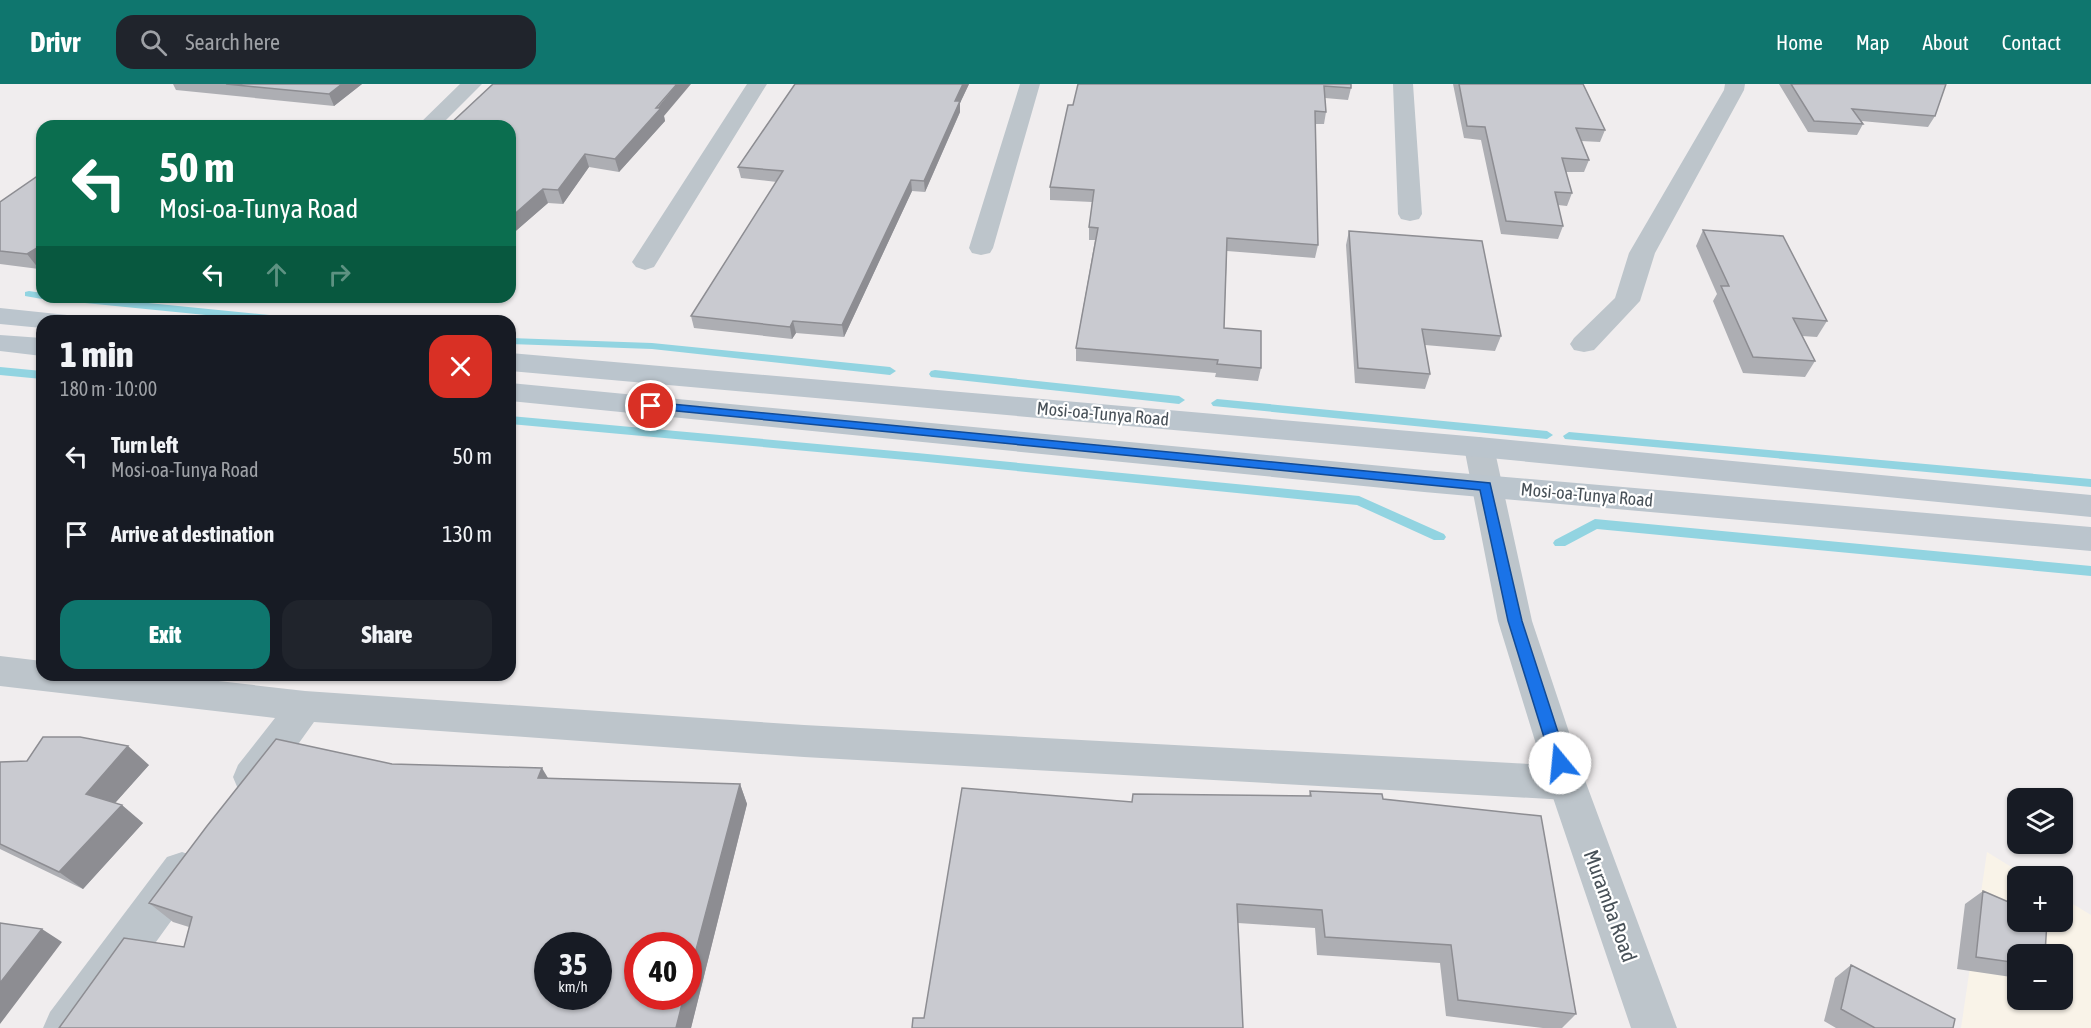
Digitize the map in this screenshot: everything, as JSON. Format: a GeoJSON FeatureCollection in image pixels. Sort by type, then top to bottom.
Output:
{"type":"FeatureCollection","features":[{"type":"Feature","properties":{"kind":"main road"},"geometry":{"type":"LineString","coordinates":[[0,316],[36,319]]}},
{"type":"Feature","properties":{"kind":"main road"},"geometry":{"type":"LineString","coordinates":[[0,344],[36,347]]}},
{"type":"Feature","properties":{"kind":"main road","name":"Mosi-oa-Tunya Road"},"geometry":{"type":"LineString","coordinates":[[516,363],[1479,447],[2091,506]]}},
{"type":"Feature","properties":{"kind":"main road","name":"Mosi-oa-Tunya Road"},"geometry":{"type":"LineString","coordinates":[[516,393],[1486,486],[2091,539]]}},
{"type":"Feature","properties":{"kind":"street"},"geometry":{"type":"LineString","coordinates":[[434,120],[472,84]]}},
{"type":"Feature","properties":{"kind":"street"},"geometry":{"type":"LineString","coordinates":[[645,262],[757,84]]}},
{"type":"Feature","properties":{"kind":"street"},"geometry":{"type":"LineString","coordinates":[[981,248],[1030,84]]}},
{"type":"Feature","properties":{"kind":"street"},"geometry":{"type":"LineString","coordinates":[[1403,84],[1410,214]]}},
{"type":"Feature","properties":{"kind":"street"},"geometry":{"type":"LineString","coordinates":[[1584,344],[1627,301],[1642,253],[1734,90],[1735,84]]}},
{"type":"Feature","properties":{"kind":"street","name":"Muramba Road"},"geometry":{"type":"LineString","coordinates":[[1479,447],[1515,621],[1567,783],[1654,1028]]}},
{"type":"Feature","properties":{"kind":"street"},"geometry":{"type":"LineString","coordinates":[[0,671],[36,675]]}},
{"type":"Feature","properties":{"kind":"street"},"geometry":{"type":"LineString","coordinates":[[87,681],[304,706],[804,741],[1567,783]]}},
{"type":"Feature","properties":{"kind":"street"},"geometry":{"type":"LineString","coordinates":[[66,1028],[304,706]]}},
{"type":"Feature","properties":{"kind":"shaded area"},"geometry":{"type":"Polygon","coordinates":[[[1987,852],[2010,866],[2007,866],[2007,932],[2073,932],[2073,904],[2091,915],[2091,1028],[1961,1028],[1987,852]]]}},
{"type":"Feature","properties":{"kind":"building"},"geometry":{"type":"Polygon","coordinates":[[[226,84],[342,84],[329,94],[226,84]]]}},
{"type":"Feature","properties":{"kind":"building"},"geometry":{"type":"Polygon","coordinates":[[[493,84],[677,84],[656,108],[661,108],[615,159],[585,154],[558,190],[543,189],[516,213],[516,120],[454,120],[493,84]]]}},
{"type":"Feature","properties":{"kind":"building"},"geometry":{"type":"Polygon","coordinates":[[[795,84],[963,84],[955,101],[960,101],[924,181],[911,180],[842,325],[793,321],[790,327],[691,316],[783,171],[738,167],[795,84]]]}},
{"type":"Feature","properties":{"kind":"building"},"geometry":{"type":"Polygon","coordinates":[[[1078,84],[1351,84],[1351,88],[1324,86],[1326,112],[1315,111],[1318,245],[1227,238],[1224,328],[1261,331],[1261,368],[1217,364],[1218,360],[1076,348],[1098,228],[1089,227],[1094,190],[1050,187],[1068,105],[1073,105],[1078,84]]]}},
{"type":"Feature","properties":{"kind":"building"},"geometry":{"type":"Polygon","coordinates":[[[1459,84],[1583,84],[1605,130],[1576,128],[1589,160],[1562,158],[1572,193],[1555,192],[1563,226],[1506,221],[1485,127],[1467,126],[1459,84]]]}},
{"type":"Feature","properties":{"kind":"building"},"geometry":{"type":"Polygon","coordinates":[[[1791,84],[1946,84],[1935,116],[1852,109],[1863,124],[1814,121],[1791,84]]]}},
{"type":"Feature","properties":{"kind":"building"},"geometry":{"type":"Polygon","coordinates":[[[36,177],[36,249],[27,254],[0,251],[0,202],[36,177]]]}},
{"type":"Feature","properties":{"kind":"building"},"geometry":{"type":"Polygon","coordinates":[[[1703,230],[1783,236],[1827,321],[1793,318],[1815,361],[1753,357],[1721,286],[1729,286],[1703,230]]]}},
{"type":"Feature","properties":{"kind":"building"},"geometry":{"type":"Polygon","coordinates":[[[1349,231],[1482,241],[1501,336],[1422,329],[1430,374],[1358,368],[1349,231]]]}},
{"type":"Feature","properties":{"kind":"building"},"geometry":{"type":"Polygon","coordinates":[[[43,737],[80,737],[128,746],[86,794],[122,805],[59,872],[0,844],[0,762],[27,761],[43,737]]]}},
{"type":"Feature","properties":{"kind":"building"},"geometry":{"type":"Polygon","coordinates":[[[276,739],[392,764],[542,768],[538,778],[740,784],[701,932],[624,932],[624,1010],[680,1010],[676,1028],[59,1028],[124,938],[184,947],[192,917],[149,903],[276,739]]]}},
{"type":"Feature","properties":{"kind":"building"},"geometry":{"type":"Polygon","coordinates":[[[962,788],[1132,802],[1133,794],[1311,796],[1310,791],[1382,794],[1383,799],[1541,816],[1576,1014],[1458,1000],[1451,945],[1325,937],[1322,910],[1237,904],[1243,1028],[912,1028],[913,1018],[924,1018],[962,788]]]}},
{"type":"Feature","properties":{"kind":"building"},"geometry":{"type":"Polygon","coordinates":[[[1983,891],[2007,901],[2007,932],[2046,932],[2046,944],[2007,944],[2007,961],[1976,957],[1983,891]]]}},
{"type":"Feature","properties":{"kind":"building"},"geometry":{"type":"Polygon","coordinates":[[[0,923],[42,929],[0,983],[0,923]]]}},
{"type":"Feature","properties":{"kind":"building"},"geometry":{"type":"Polygon","coordinates":[[[1851,965],[1955,1019],[1953,1028],[1875,1028],[1841,1009],[1851,965]]]}},
{"type":"Feature","properties":{"kind":"waterway"},"geometry":{"type":"LineString","coordinates":[[29,294],[36,295]]}},
{"type":"Feature","properties":{"kind":"waterway"},"geometry":{"type":"LineString","coordinates":[[116,303],[239,315]]}},
{"type":"Feature","properties":{"kind":"waterway"},"geometry":{"type":"LineString","coordinates":[[516,341],[652,346],[890,371]]}},
{"type":"Feature","properties":{"kind":"waterway"},"geometry":{"type":"LineString","coordinates":[[0,371],[36,374]]}},
{"type":"Feature","properties":{"kind":"waterway"},"geometry":{"type":"LineString","coordinates":[[935,374],[1179,400]]}},
{"type":"Feature","properties":{"kind":"waterway"},"geometry":{"type":"LineString","coordinates":[[1217,403],[1547,435]]}},
{"type":"Feature","properties":{"kind":"waterway"},"geometry":{"type":"LineString","coordinates":[[516,421],[917,457],[1359,501],[1439,537]]}},
{"type":"Feature","properties":{"kind":"waterway"},"geometry":{"type":"LineString","coordinates":[[1569,436],[2091,483]]}},
{"type":"Feature","properties":{"kind":"waterway"},"geometry":{"type":"LineString","coordinates":[[1560,543],[1595,524],[2091,571]]}},
{"type":"Feature","properties":{"kind":"route"},"geometry":{"type":"LineString","coordinates":[[651,406],[1486,486],[1515,621],[1560,763]]}}]}
